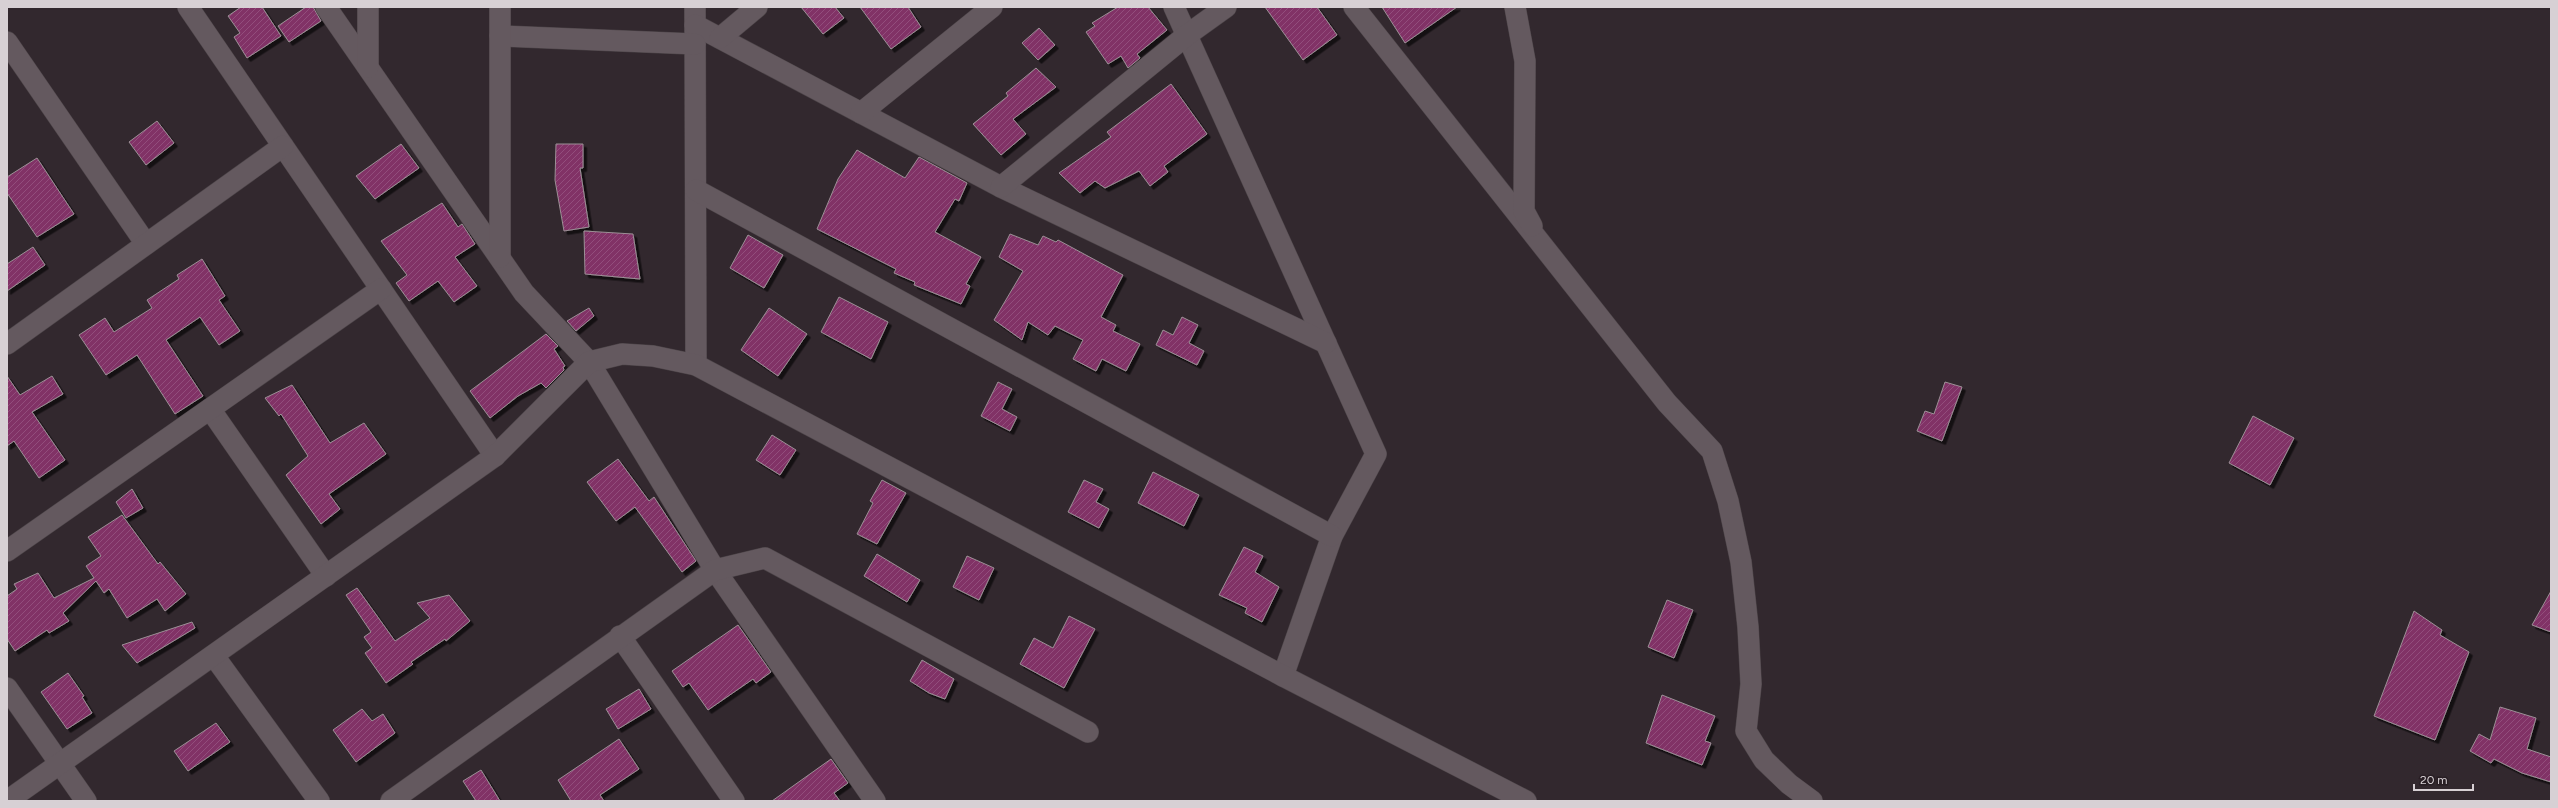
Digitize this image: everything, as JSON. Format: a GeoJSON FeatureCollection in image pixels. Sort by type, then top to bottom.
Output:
{"type":"FeatureCollection","features":[{"type":"Feature","properties":{"kind":"street"},"geometry":{"type":"LineString","coordinates":[[188,7],[495,456]]}},
{"type":"Feature","properties":{"kind":"street"},"geometry":{"type":"LineString","coordinates":[[326,7],[524,293],[590,362],[715,570],[875,801]]}},
{"type":"Feature","properties":{"kind":"street"},"geometry":{"type":"LineString","coordinates":[[368,7],[368,67]]}},
{"type":"Feature","properties":{"kind":"street"},"geometry":{"type":"LineString","coordinates":[[500,7],[500,257]]}},
{"type":"Feature","properties":{"kind":"street"},"geometry":{"type":"LineString","coordinates":[[720,38],[757,7]]}},
{"type":"Feature","properties":{"kind":"street"},"geometry":{"type":"LineString","coordinates":[[861,113],[992,7]]}},
{"type":"Feature","properties":{"kind":"street"},"geometry":{"type":"LineString","coordinates":[[1174,7],[1376,454],[1332,536],[1283,676]]}},
{"type":"Feature","properties":{"kind":"street"},"geometry":{"type":"LineString","coordinates":[[1001,187],[1187,35],[1226,7]]}},
{"type":"Feature","properties":{"kind":"street"},"geometry":{"type":"LineString","coordinates":[[1354,7],[1666,403],[1712,451],[1728,500],[1741,562],[1748,627],[1751,684],[1746,731],[1764,760],[1789,784],[1812,801]]}},
{"type":"Feature","properties":{"kind":"street"},"geometry":{"type":"LineString","coordinates":[[1515,7],[1524,61],[1524,211],[1540,242]]}},
{"type":"Feature","properties":{"kind":"street"},"geometry":{"type":"LineString","coordinates":[[500,36],[695,25],[1001,187],[1326,343]]}},
{"type":"Feature","properties":{"kind":"street"},"geometry":{"type":"LineString","coordinates":[[695,25],[696,365]]}},
{"type":"Feature","properties":{"kind":"street"},"geometry":{"type":"LineString","coordinates":[[7,42],[146,244]]}},
{"type":"Feature","properties":{"kind":"street"},"geometry":{"type":"LineString","coordinates":[[7,344],[283,146]]}},
{"type":"Feature","properties":{"kind":"street"},"geometry":{"type":"LineString","coordinates":[[696,190],[1332,536]]}},
{"type":"Feature","properties":{"kind":"street"},"geometry":{"type":"LineString","coordinates":[[7,551],[381,289]]}},
{"type":"Feature","properties":{"kind":"street"},"geometry":{"type":"LineString","coordinates":[[7,801],[62,764],[495,456],[590,362],[622,354],[653,356],[696,365],[1283,676],[1526,801]]}},
{"type":"Feature","properties":{"kind":"street"},"geometry":{"type":"LineString","coordinates":[[210,409],[326,576]]}},
{"type":"Feature","properties":{"kind":"street"},"geometry":{"type":"LineString","coordinates":[[391,801],[620,636],[715,570],[765,558],[1088,732]]}},
{"type":"Feature","properties":{"kind":"street"},"geometry":{"type":"LineString","coordinates":[[620,636],[734,801]]}},
{"type":"Feature","properties":{"kind":"street"},"geometry":{"type":"LineString","coordinates":[[214,656],[319,801]]}},
{"type":"Feature","properties":{"kind":"street"},"geometry":{"type":"LineString","coordinates":[[7,688],[62,764],[86,801]]}},
{"type":"Feature","properties":{"kind":"building"},"geometry":{"type":"Polygon","coordinates":[[[241,7],[262,7],[281,36],[247,58],[234,37],[240,33],[228,16],[241,7]]]}},
{"type":"Feature","properties":{"kind":"building"},"geometry":{"type":"Polygon","coordinates":[[[306,7],[313,7],[321,21],[289,42],[278,26],[306,7]]]}},
{"type":"Feature","properties":{"kind":"building"},"geometry":{"type":"Polygon","coordinates":[[[801,7],[835,7],[844,18],[823,34],[801,7]]]}},
{"type":"Feature","properties":{"kind":"building"},"geometry":{"type":"Polygon","coordinates":[[[860,7],[908,7],[921,27],[891,49],[860,7]]]}},
{"type":"Feature","properties":{"kind":"building"},"geometry":{"type":"Polygon","coordinates":[[[1118,7],[1148,7],[1167,30],[1137,54],[1140,58],[1128,68],[1121,56],[1108,64],[1086,32],[1095,26],[1092,23],[1118,7]]]}},
{"type":"Feature","properties":{"kind":"building"},"geometry":{"type":"Polygon","coordinates":[[[1265,7],[1317,7],[1337,35],[1303,60],[1265,7]]]}},
{"type":"Feature","properties":{"kind":"building"},"geometry":{"type":"Polygon","coordinates":[[[1382,7],[1457,7],[1405,43],[1382,7]]]}},
{"type":"Feature","properties":{"kind":"building"},"geometry":{"type":"Polygon","coordinates":[[[1039,28],[1055,45],[1038,60],[1022,43],[1039,28]]]}},
{"type":"Feature","properties":{"kind":"building"},"geometry":{"type":"Polygon","coordinates":[[[1036,68],[1056,87],[1013,119],[1026,134],[1001,155],[973,124],[1008,96],[1006,93],[1036,68]]]}},
{"type":"Feature","properties":{"kind":"building"},"geometry":{"type":"Polygon","coordinates":[[[1171,84],[1207,134],[1164,166],[1168,172],[1150,186],[1139,171],[1105,188],[1095,181],[1080,193],[1059,173],[1111,137],[1107,132],[1171,84]]]}},
{"type":"Feature","properties":{"kind":"building"},"geometry":{"type":"Polygon","coordinates":[[[157,121],[174,143],[146,165],[129,142],[157,121]]]}},
{"type":"Feature","properties":{"kind":"building"},"geometry":{"type":"Polygon","coordinates":[[[401,144],[419,168],[375,199],[356,176],[401,144]]]}},
{"type":"Feature","properties":{"kind":"building"},"geometry":{"type":"Polygon","coordinates":[[[556,144],[583,144],[583,168],[580,168],[589,227],[564,231],[555,180],[556,144]]]}},
{"type":"Feature","properties":{"kind":"building"},"geometry":{"type":"Polygon","coordinates":[[[857,150],[905,178],[919,157],[967,183],[959,201],[955,199],[935,232],[981,257],[966,284],[970,286],[961,304],[914,285],[915,282],[894,273],[896,269],[817,229],[838,179],[857,150]]]}},
{"type":"Feature","properties":{"kind":"building"},"geometry":{"type":"Polygon","coordinates":[[[37,158],[74,214],[37,237],[7,193],[7,177],[37,158]]]}},
{"type":"Feature","properties":{"kind":"building"},"geometry":{"type":"Polygon","coordinates":[[[442,203],[458,227],[462,224],[475,244],[455,257],[477,286],[454,302],[438,281],[409,301],[396,283],[407,275],[381,241],[442,203]]]}},
{"type":"Feature","properties":{"kind":"building"},"geometry":{"type":"Polygon","coordinates":[[[584,231],[633,234],[640,279],[585,274],[584,231]]]}},
{"type":"Feature","properties":{"kind":"building"},"geometry":{"type":"Polygon","coordinates":[[[1010,234],[1038,245],[1043,236],[1056,242],[1058,240],[1123,275],[1101,317],[1116,325],[1113,331],[1140,344],[1126,371],[1102,359],[1096,371],[1073,359],[1083,340],[1055,326],[1048,335],[1028,322],[1022,340],[994,320],[1023,271],[999,257],[1010,234]]]}},
{"type":"Feature","properties":{"kind":"building"},"geometry":{"type":"Polygon","coordinates":[[[748,235],[783,255],[764,288],[730,268],[748,235]]]}},
{"type":"Feature","properties":{"kind":"building"},"geometry":{"type":"Polygon","coordinates":[[[33,247],[45,265],[7,291],[7,264],[33,247]]]}},
{"type":"Feature","properties":{"kind":"building"},"geometry":{"type":"Polygon","coordinates":[[[202,259],[225,296],[219,300],[240,331],[219,345],[200,317],[166,340],[203,396],[175,414],[137,355],[106,375],[79,335],[105,318],[114,332],[152,308],[147,300],[179,279],[177,275],[202,259]]]}},
{"type":"Feature","properties":{"kind":"building"},"geometry":{"type":"Polygon","coordinates":[[[839,297],[888,322],[871,359],[821,332],[839,297]]]}},
{"type":"Feature","properties":{"kind":"building"},"geometry":{"type":"Polygon","coordinates":[[[589,308],[594,316],[576,331],[567,321],[589,308]]]}},
{"type":"Feature","properties":{"kind":"building"},"geometry":{"type":"Polygon","coordinates":[[[769,308],[807,334],[778,376],[741,350],[769,308]]]}},
{"type":"Feature","properties":{"kind":"building"},"geometry":{"type":"Polygon","coordinates":[[[1182,317],[1198,325],[1189,343],[1204,351],[1197,365],[1156,345],[1163,330],[1173,335],[1182,317]]]}},
{"type":"Feature","properties":{"kind":"building"},"geometry":{"type":"Polygon","coordinates":[[[546,334],[558,346],[554,349],[565,366],[563,367],[564,370],[546,388],[541,383],[518,396],[490,418],[470,391],[546,334]]]}},
{"type":"Feature","properties":{"kind":"building"},"geometry":{"type":"Polygon","coordinates":[[[7,376],[20,395],[52,376],[63,394],[32,412],[65,460],[39,478],[14,441],[7,446],[7,376]]]}},
{"type":"Feature","properties":{"kind":"building"},"geometry":{"type":"Polygon","coordinates":[[[998,382],[1012,389],[1002,409],[1017,417],[1010,431],[981,416],[998,382]]]}},
{"type":"Feature","properties":{"kind":"building"},"geometry":{"type":"Polygon","coordinates":[[[1945,382],[1962,387],[1942,441],[1917,431],[1925,411],[1934,414],[1945,382]]]}},
{"type":"Feature","properties":{"kind":"building"},"geometry":{"type":"Polygon","coordinates":[[[292,385],[330,443],[364,423],[386,454],[329,494],[340,509],[321,524],[286,475],[308,456],[281,414],[279,416],[265,398],[292,385]]]}},
{"type":"Feature","properties":{"kind":"building"},"geometry":{"type":"Polygon","coordinates":[[[2253,416],[2294,438],[2270,485],[2229,463],[2253,416]]]}},
{"type":"Feature","properties":{"kind":"building"},"geometry":{"type":"Polygon","coordinates":[[[772,435],[796,450],[780,475],[756,460],[772,435]]]}},
{"type":"Feature","properties":{"kind":"building"},"geometry":{"type":"Polygon","coordinates":[[[618,459],[649,501],[654,497],[696,561],[682,572],[635,507],[616,521],[587,482],[618,459]]]}},
{"type":"Feature","properties":{"kind":"building"},"geometry":{"type":"Polygon","coordinates":[[[1153,472],[1199,495],[1184,526],[1138,503],[1153,472]]]}},
{"type":"Feature","properties":{"kind":"building"},"geometry":{"type":"Polygon","coordinates":[[[882,480],[906,493],[877,544],[857,534],[873,503],[870,501],[882,480]]]}},
{"type":"Feature","properties":{"kind":"building"},"geometry":{"type":"Polygon","coordinates":[[[1084,480],[1103,489],[1096,502],[1109,509],[1099,528],[1068,512],[1084,480]]]}},
{"type":"Feature","properties":{"kind":"building"},"geometry":{"type":"Polygon","coordinates":[[[132,489],[143,508],[126,518],[116,502],[132,489]]]}},
{"type":"Feature","properties":{"kind":"building"},"geometry":{"type":"Polygon","coordinates":[[[122,515],[158,564],[160,562],[186,594],[165,611],[157,599],[127,618],[109,589],[104,593],[96,581],[63,613],[69,621],[49,633],[47,630],[15,651],[7,639],[7,596],[17,589],[14,584],[38,573],[54,598],[94,578],[86,566],[101,556],[88,537],[122,515]]]}},
{"type":"Feature","properties":{"kind":"building"},"geometry":{"type":"Polygon","coordinates":[[[1244,547],[1263,556],[1255,572],[1279,587],[1262,622],[1245,613],[1247,608],[1219,595],[1244,547]]]}},
{"type":"Feature","properties":{"kind":"building"},"geometry":{"type":"Polygon","coordinates":[[[877,554],[920,580],[907,602],[864,576],[877,554]]]}},
{"type":"Feature","properties":{"kind":"building"},"geometry":{"type":"Polygon","coordinates":[[[967,556],[994,568],[979,600],[953,587],[967,556]]]}},
{"type":"Feature","properties":{"kind":"building"},"geometry":{"type":"Polygon","coordinates":[[[357,588],[395,641],[430,618],[417,603],[449,595],[470,621],[446,641],[445,639],[411,662],[413,664],[386,683],[365,653],[372,648],[364,637],[371,632],[346,595],[357,588]]]}},
{"type":"Feature","properties":{"kind":"building"},"geometry":{"type":"Polygon","coordinates":[[[2551,591],[2551,632],[2532,625],[2551,591]]]}},
{"type":"Feature","properties":{"kind":"building"},"geometry":{"type":"Polygon","coordinates":[[[1667,600],[1693,610],[1674,658],[1648,647],[1667,600]]]}},
{"type":"Feature","properties":{"kind":"building"},"geometry":{"type":"Polygon","coordinates":[[[2414,611],[2442,630],[2440,635],[2469,652],[2435,740],[2374,716],[2414,611]]]}},
{"type":"Feature","properties":{"kind":"building"},"geometry":{"type":"Polygon","coordinates":[[[1069,616],[1095,629],[1064,688],[1020,664],[1034,638],[1053,648],[1069,616]]]}},
{"type":"Feature","properties":{"kind":"building"},"geometry":{"type":"Polygon","coordinates":[[[192,622],[195,628],[137,663],[122,645],[192,622]]]}},
{"type":"Feature","properties":{"kind":"building"},"geometry":{"type":"Polygon","coordinates":[[[738,625],[771,672],[756,683],[753,679],[708,710],[689,683],[683,687],[672,671],[738,625]]]}},
{"type":"Feature","properties":{"kind":"building"},"geometry":{"type":"Polygon","coordinates":[[[922,660],[954,679],[945,699],[929,693],[910,681],[922,660]]]}},
{"type":"Feature","properties":{"kind":"building"},"geometry":{"type":"Polygon","coordinates":[[[68,673],[84,696],[82,697],[92,713],[67,729],[41,692],[68,673]]]}},
{"type":"Feature","properties":{"kind":"building"},"geometry":{"type":"Polygon","coordinates":[[[639,689],[651,709],[618,729],[606,709],[639,689]]]}},
{"type":"Feature","properties":{"kind":"building"},"geometry":{"type":"Polygon","coordinates":[[[1662,695],[1715,716],[1705,741],[1711,743],[1702,765],[1646,743],[1662,695]]]}},
{"type":"Feature","properties":{"kind":"building"},"geometry":{"type":"Polygon","coordinates":[[[2500,707],[2536,718],[2527,749],[2551,757],[2551,782],[2522,773],[2494,759],[2491,763],[2470,751],[2479,734],[2490,740],[2500,707]]]}},
{"type":"Feature","properties":{"kind":"building"},"geometry":{"type":"Polygon","coordinates":[[[362,709],[372,721],[383,714],[395,733],[356,762],[333,730],[362,709]]]}},
{"type":"Feature","properties":{"kind":"building"},"geometry":{"type":"Polygon","coordinates":[[[216,723],[230,742],[188,771],[174,751],[216,723]]]}},
{"type":"Feature","properties":{"kind":"building"},"geometry":{"type":"Polygon","coordinates":[[[619,739],[639,769],[600,795],[604,801],[571,801],[558,780],[619,739]]]}},
{"type":"Feature","properties":{"kind":"building"},"geometry":{"type":"Polygon","coordinates":[[[831,759],[848,783],[834,793],[840,801],[772,801],[831,759]]]}},
{"type":"Feature","properties":{"kind":"building"},"geometry":{"type":"Polygon","coordinates":[[[481,770],[500,801],[476,801],[463,781],[481,770]]]}}]}
